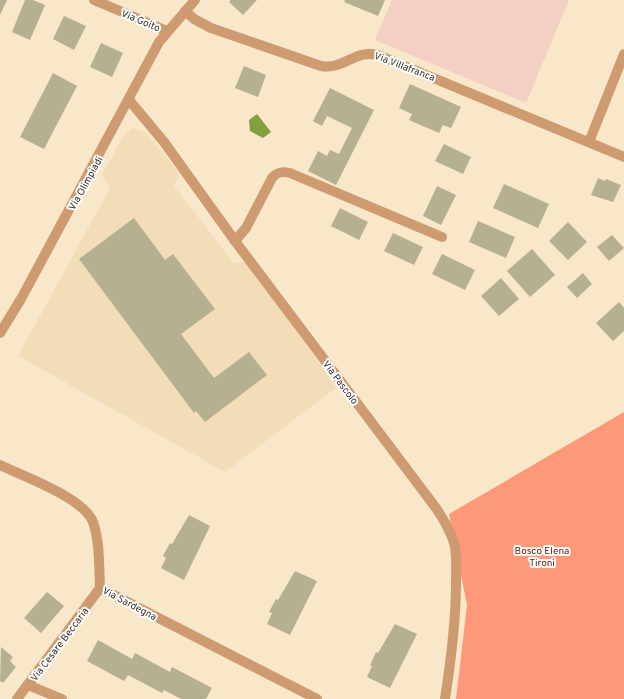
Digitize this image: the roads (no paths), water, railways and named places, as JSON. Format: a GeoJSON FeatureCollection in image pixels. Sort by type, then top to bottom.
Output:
{"type":"FeatureCollection","features":[{"type":"Feature","properties":{"kind":"street","name":"Via Goito"},"geometry":{"type":"LineString","coordinates":[[94,0],[167,31]]}},
{"type":"Feature","properties":{"kind":"street","name":"Via Olimpiadi"},"geometry":{"type":"LineString","coordinates":[[0,333],[21,299],[167,31],[195,0]]}},
{"type":"Feature","properties":{"kind":"street","name":"Via Villafranca"},"geometry":{"type":"LineString","coordinates":[[185,11],[194,19],[211,28],[321,66],[337,66],[362,54],[378,55],[624,157]]}},
{"type":"Feature","properties":{"kind":"street"},"geometry":{"type":"LineString","coordinates":[[589,142],[624,54]]}},
{"type":"Feature","properties":{"kind":"street","name":"Via Pascolo"},"geometry":{"type":"LineString","coordinates":[[129,100],[156,131],[235,241],[436,508],[447,527],[453,540],[456,556],[456,611],[454,643],[445,699]]}},
{"type":"Feature","properties":{"kind":"street"},"geometry":{"type":"LineString","coordinates":[[235,241],[246,228],[272,178],[278,173],[282,172],[290,173],[442,238]]}},
{"type":"Feature","properties":{"kind":"street","name":"Via Sardegna"},"geometry":{"type":"LineString","coordinates":[[0,466],[65,496],[87,511],[95,530],[100,588],[317,699]]}},
{"type":"Feature","properties":{"kind":"street","name":"Via Cesare Beccaria"},"geometry":{"type":"LineString","coordinates":[[17,699],[100,588]]}},
{"type":"Feature","properties":{"kind":"street"},"geometry":{"type":"LineString","coordinates":[[28,685],[62,699]]}},
{"type":"Feature","properties":{"kind":"park label","name":"Bosco Elena Tironi"},"geometry":{"type":"Point","coordinates":[542,556]}}]}
